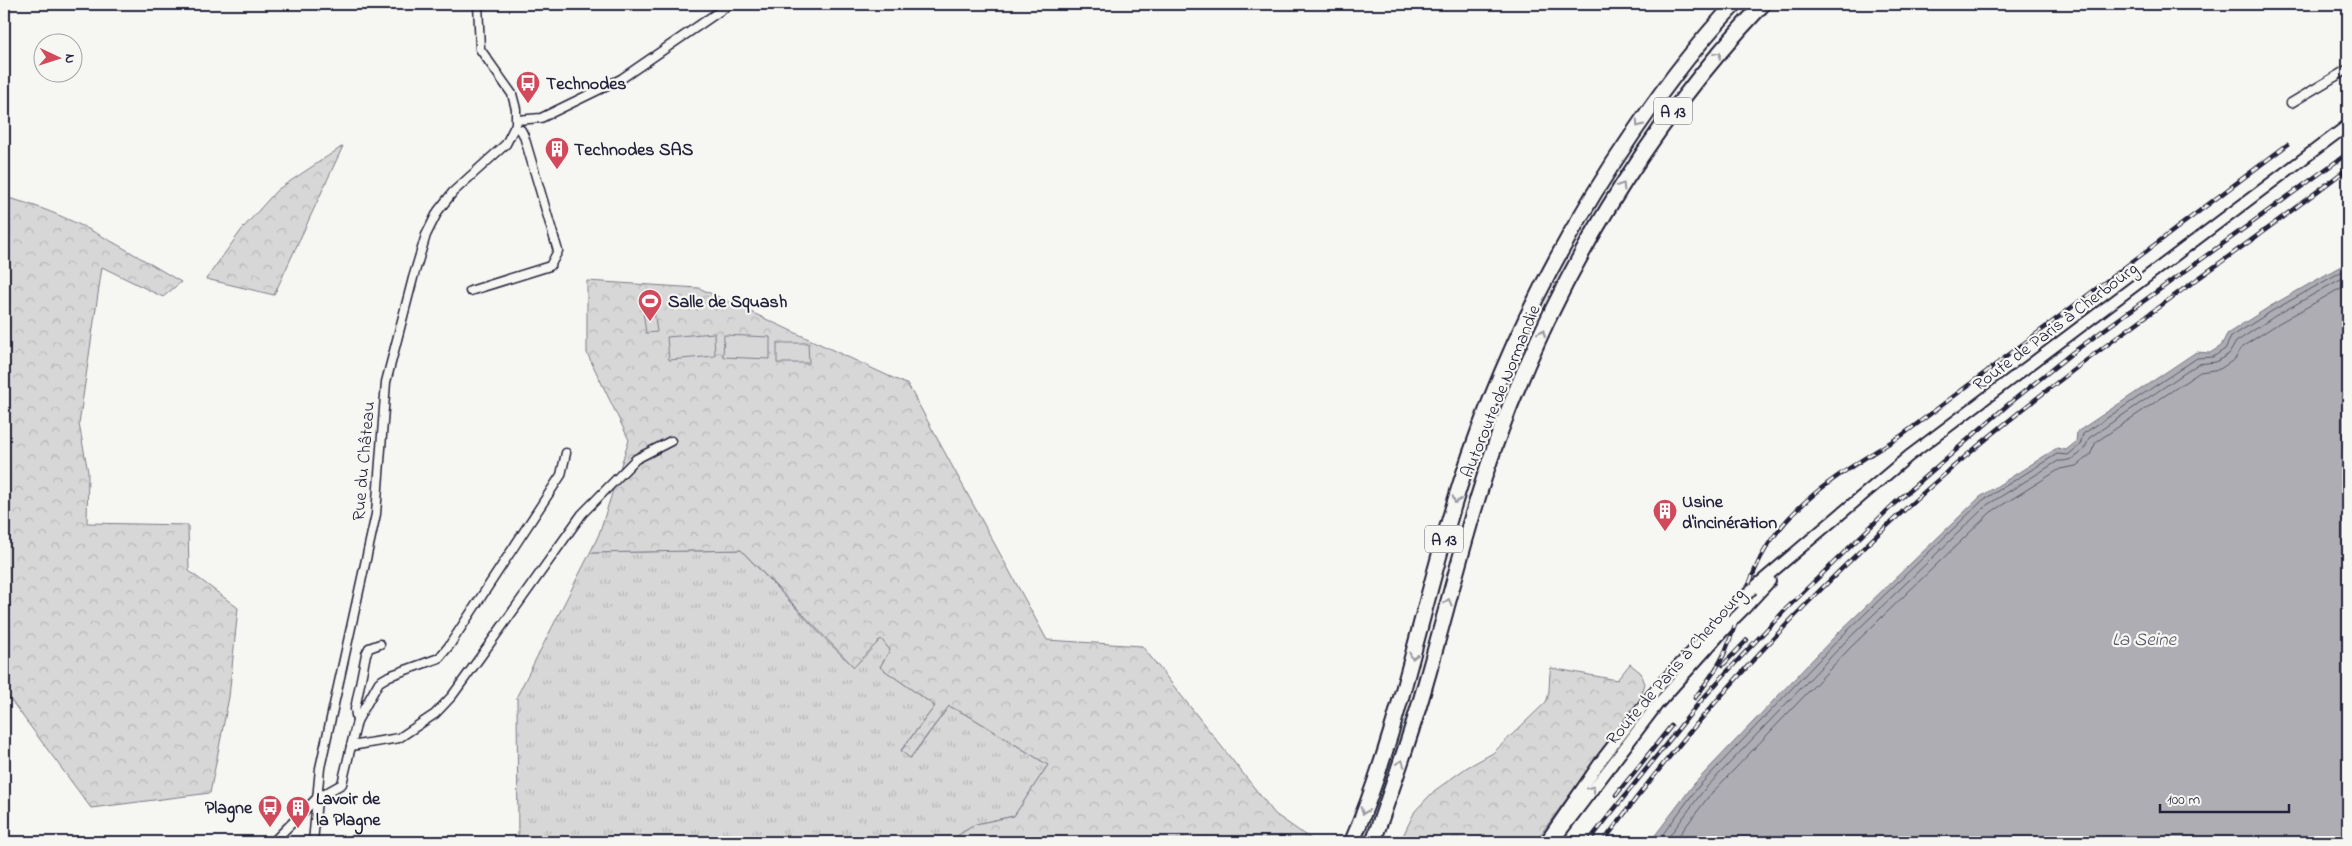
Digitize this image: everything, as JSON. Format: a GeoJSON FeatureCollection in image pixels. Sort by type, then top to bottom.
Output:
{"type":"FeatureCollection","features":[{"type":"Feature","properties":{"kind":"highway","name":"Autoroute de Normandie"},"geometry":{"type":"LineString","coordinates":[[1352,842],[1383,758],[1452,510],[1477,436],[1506,361],[1562,245],[1617,157],[1673,78],[1735,4]]}},
{"type":"Feature","properties":{"kind":"highway","name":"Autoroute de Normandie"},"geometry":{"type":"LineString","coordinates":[[1373,842],[1403,758],[1470,520],[1496,442],[1526,368],[1596,227],[1662,125],[1694,82],[1763,4]]}},
{"type":"Feature","properties":{"kind":"main road","name":"Route de Paris à Cherbourg"},"geometry":{"type":"LineString","coordinates":[[1553,842],[1657,705],[1733,620],[1752,589],[1788,561],[1909,456],[2348,125]]}},
{"type":"Feature","properties":{"kind":"main road","name":"Route de Paris à Cherbourg"},"geometry":{"type":"LineString","coordinates":[[1545,842],[1603,758],[1657,688],[1788,561]]}},
{"type":"Feature","properties":{"kind":"street"},"geometry":{"type":"LineString","coordinates":[[470,291],[550,266],[558,251],[524,136],[520,130],[515,128],[516,109],[512,94],[480,49],[478,4]]}},
{"type":"Feature","properties":{"kind":"street"},"geometry":{"type":"LineString","coordinates":[[516,120],[540,118],[621,79],[730,4]]}},
{"type":"Feature","properties":{"kind":"street"},"geometry":{"type":"LineString","coordinates":[[2291,103],[2348,69]]}},
{"type":"Feature","properties":{"kind":"street","name":"Rue du Château"},"geometry":{"type":"LineString","coordinates":[[313,842],[316,798],[322,758],[376,514],[386,382],[413,278],[426,235],[438,212],[453,192],[510,139],[515,128]]}},
{"type":"Feature","properties":{"kind":"street"},"geometry":{"type":"LineString","coordinates":[[351,746],[399,738],[434,714],[452,696],[582,514],[636,459],[671,441]]}},
{"type":"Feature","properties":{"kind":"street"},"geometry":{"type":"LineString","coordinates":[[273,842],[316,798],[342,784],[357,721],[379,682],[389,676],[439,658],[561,476],[566,453]]}},
{"type":"Feature","properties":{"kind":"street"},"geometry":{"type":"LineString","coordinates":[[357,721],[355,709],[366,654],[370,648],[380,644]]}},
{"type":"Feature","properties":{"kind":"green space"},"geometry":{"type":"Polygon","coordinates":[[[343,146],[274,295],[206,279],[243,228],[277,190],[343,146]]]}},
{"type":"Feature","properties":{"kind":"green space"},"geometry":{"type":"Polygon","coordinates":[[[4,197],[51,212],[96,233],[181,282],[163,297],[102,267],[79,424],[88,472],[87,523],[188,525],[189,571],[238,608],[229,697],[210,793],[91,808],[4,691],[4,197]]]}},
{"type":"Feature","properties":{"kind":"green space"},"geometry":{"type":"Polygon","coordinates":[[[587,281],[699,288],[908,385],[1047,640],[1142,646],[1275,814],[1315,842],[942,842],[954,838],[976,824],[1014,816],[1048,765],[971,717],[949,706],[910,758],[901,751],[935,706],[880,667],[890,650],[881,639],[854,667],[741,550],[590,553],[599,534],[629,440],[587,353],[587,281]]]}},
{"type":"Feature","properties":{"kind":"green space","name":"Salle de Squash"},"geometry":{"type":"Polygon","coordinates":[[[654,310],[657,332],[646,333],[643,311],[654,310]]]}},
{"type":"Feature","properties":{"kind":"green space"},"geometry":{"type":"Polygon","coordinates":[[[714,333],[715,356],[669,360],[667,337],[714,333]]]}},
{"type":"Feature","properties":{"kind":"green space"},"geometry":{"type":"Polygon","coordinates":[[[724,335],[770,337],[770,359],[723,357],[724,335]]]}},
{"type":"Feature","properties":{"kind":"green space"},"geometry":{"type":"Polygon","coordinates":[[[777,343],[808,343],[809,363],[777,363],[777,343]]]}},
{"type":"Feature","properties":{"kind":"green space"},"geometry":{"type":"Polygon","coordinates":[[[741,550],[854,667],[881,638],[890,650],[880,667],[935,706],[901,750],[911,758],[949,706],[971,717],[1048,765],[1014,816],[976,824],[954,838],[942,842],[518,842],[517,696],[590,553],[741,550]]]}},
{"type":"Feature","properties":{"kind":"green space"},"geometry":{"type":"Polygon","coordinates":[[[1630,664],[1641,673],[1645,684],[1640,699],[1535,842],[1400,842],[1415,811],[1434,791],[1466,768],[1493,753],[1546,702],[1551,668],[1617,680],[1630,664]]]}},
{"type":"Feature","properties":{"kind":"water","name":"La Seine"},"geometry":{"type":"Polygon","coordinates":[[[2348,262],[2348,842],[1650,842],[1694,784],[1837,634],[1980,497],[2057,448],[2066,450],[2076,442],[2077,432],[2196,352],[2210,353],[2221,346],[2227,334],[2269,307],[2348,262]]]}},
{"type":"Feature","properties":{"kind":"railway"},"geometry":{"type":"LineString","coordinates":[[1695,698],[1724,654],[1750,581],[1761,557],[1773,537],[1804,503],[1841,473],[1901,436],[2287,145]]}},
{"type":"Feature","properties":{"kind":"railway"},"geometry":{"type":"LineString","coordinates":[[1588,842],[1699,703],[1724,675],[1786,609],[1895,503],[2010,403],[2072,353],[2348,153]]}},
{"type":"Feature","properties":{"kind":"railway"},"geometry":{"type":"LineString","coordinates":[[1603,842],[1649,782],[1746,668],[1798,612],[1907,508],[1964,458],[2062,379],[2348,168]]}},
{"type":"Feature","properties":{"kind":"railway"},"geometry":{"type":"LineString","coordinates":[[1723,665],[1747,640]]}},
{"type":"Feature","properties":{"kind":"railway"},"geometry":{"type":"LineString","coordinates":[[1616,795],[1671,726]]}},
{"type":"Feature","properties":{"kind":"place","name":"Technodes"},"geometry":{"type":"Point","coordinates":[528,104]}},
{"type":"Feature","properties":{"kind":"place","name":"Technodes SAS"},"geometry":{"type":"Point","coordinates":[557,170]}},
{"type":"Feature","properties":{"kind":"place","name":"Salle de Squash"},"geometry":{"type":"Point","coordinates":[650,322]}},
{"type":"Feature","properties":{"kind":"place","name":"Usine d'incinération"},"geometry":{"type":"Point","coordinates":[1665,532]}},
{"type":"Feature","properties":{"kind":"place","name":"Plagne"},"geometry":{"type":"Point","coordinates":[270,828]}},
{"type":"Feature","properties":{"kind":"place","name":"Lavoir de la Plagne"},"geometry":{"type":"Point","coordinates":[298,829]}}]}
